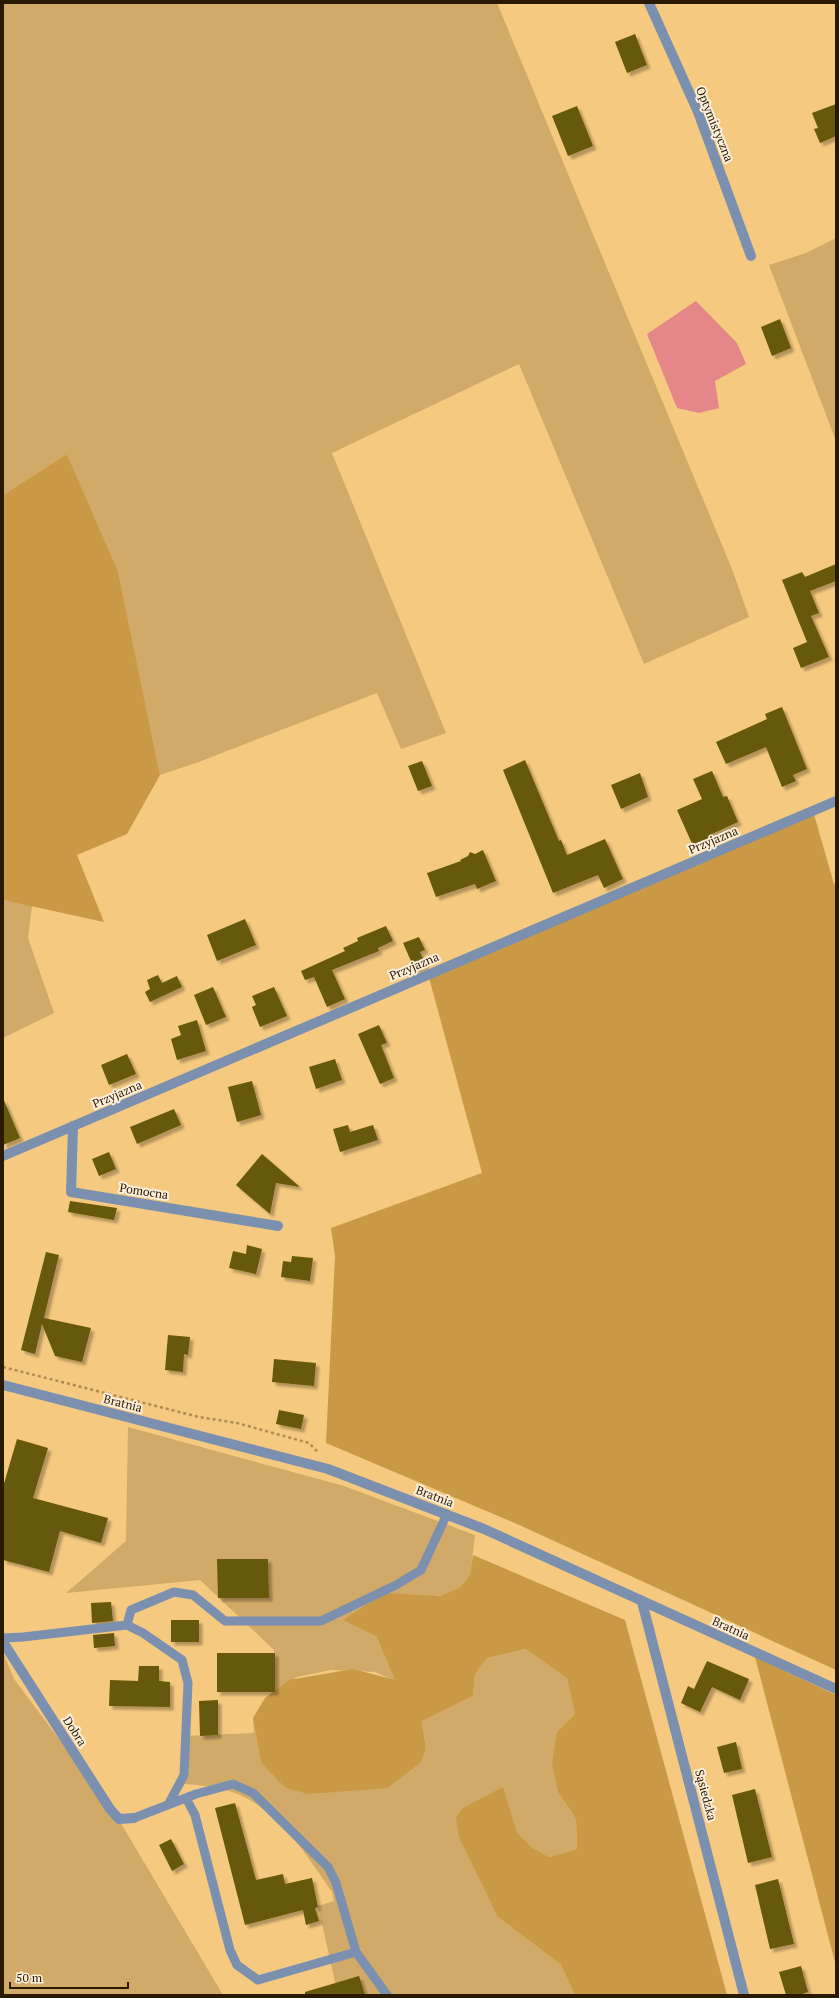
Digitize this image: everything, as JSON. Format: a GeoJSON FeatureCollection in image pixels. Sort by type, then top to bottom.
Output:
{"type":"FeatureCollection","features":[{"type":"Feature","properties":{"kind":"street","name":"Optymistyczna"},"geometry":{"type":"LineString","coordinates":[[649,3],[698,112],[751,256]]}},
{"type":"Feature","properties":{"kind":"street","name":"Przyjazna"},"geometry":{"type":"LineString","coordinates":[[3,1156],[836,801]]}},
{"type":"Feature","properties":{"kind":"street","name":"Pomocna"},"geometry":{"type":"LineString","coordinates":[[73,1126],[71,1192],[278,1226]]}},
{"type":"Feature","properties":{"kind":"street","name":"Bratnia"},"geometry":{"type":"LineString","coordinates":[[3,1385],[328,1469],[484,1529],[836,1689]]}},
{"type":"Feature","properties":{"kind":"street","name":"Sąsiedzka"},"geometry":{"type":"LineString","coordinates":[[642,1602],[744,1995]]}},
{"type":"Feature","properties":{"kind":"street","name":"Dobra"},"geometry":{"type":"LineString","coordinates":[[3,1642],[110,1809],[119,1819],[134,1818]]}},
{"type":"Feature","properties":{"kind":"lane"},"geometry":{"type":"LineString","coordinates":[[126,1625],[131,1610],[174,1592],[193,1595],[226,1621],[321,1621],[396,1585],[421,1570],[447,1514]]}},
{"type":"Feature","properties":{"kind":"lane"},"geometry":{"type":"LineString","coordinates":[[3,1638],[126,1625],[143,1633],[182,1660],[188,1683],[184,1775],[168,1805]]}},
{"type":"Feature","properties":{"kind":"lane"},"geometry":{"type":"LineString","coordinates":[[134,1818],[186,1798],[233,1784],[253,1793],[328,1867],[336,1883],[356,1952],[387,1995]]}},
{"type":"Feature","properties":{"kind":"lane"},"geometry":{"type":"LineString","coordinates":[[186,1798],[195,1815],[230,1950],[237,1965],[258,1980],[356,1952]]}},
{"type":"Feature","properties":{"kind":"shaded area"},"geometry":{"type":"Polygon","coordinates":[[[3,3],[497,3],[732,569],[749,617],[644,664],[519,364],[332,453],[446,733],[401,749],[377,693],[196,763],[160,775],[118,571],[67,454],[3,495],[3,3]]]}},
{"type":"Feature","properties":{"kind":"shaded area"},"geometry":{"type":"Polygon","coordinates":[[[836,238],[836,441],[769,265],[806,253],[836,238]]]}},
{"type":"Feature","properties":{"kind":"shaded area"},"geometry":{"type":"Polygon","coordinates":[[[696,301],[737,343],[746,364],[715,381],[719,408],[699,413],[677,408],[647,334],[696,301]]]}},
{"type":"Feature","properties":{"kind":"shaded area"},"geometry":{"type":"Polygon","coordinates":[[[67,454],[118,571],[160,775],[127,834],[77,855],[104,922],[3,900],[3,495],[67,454]]]}},
{"type":"Feature","properties":{"kind":"shaded area"},"geometry":{"type":"Polygon","coordinates":[[[813,811],[834,884],[836,883],[836,1670],[517,1524],[326,1443],[335,1256],[331,1228],[482,1173],[428,974],[813,811]]]}},
{"type":"Feature","properties":{"kind":"shaded area"},"geometry":{"type":"Polygon","coordinates":[[[3,900],[32,906],[28,938],[54,1013],[3,1038],[3,900]]]}},
{"type":"Feature","properties":{"kind":"shaded area"},"geometry":{"type":"Polygon","coordinates":[[[128,1427],[344,1486],[475,1535],[470,1577],[461,1589],[434,1597],[375,1634],[396,1682],[376,1672],[331,1670],[297,1677],[274,1692],[274,1650],[200,1580],[66,1593],[126,1541],[128,1427]]]}},
{"type":"Feature","properties":{"kind":"shaded area"},"geometry":{"type":"Polygon","coordinates":[[[473,1555],[625,1620],[727,1995],[575,1995],[561,1965],[498,1917],[459,1837],[456,1817],[463,1808],[503,1787],[517,1832],[533,1848],[549,1857],[577,1849],[576,1819],[558,1792],[552,1763],[557,1732],[575,1714],[567,1678],[526,1649],[487,1658],[475,1674],[473,1696],[422,1721],[426,1749],[420,1763],[387,1788],[308,1794],[286,1788],[261,1763],[253,1718],[265,1698],[289,1680],[353,1669],[395,1680],[376,1636],[343,1620],[384,1593],[439,1596],[460,1588],[470,1575],[473,1555]]]}},
{"type":"Feature","properties":{"kind":"shaded area"},"geometry":{"type":"Polygon","coordinates":[[[526,1649],[567,1677],[575,1714],[557,1732],[558,1792],[576,1819],[577,1849],[549,1857],[533,1848],[517,1832],[503,1788],[498,1917],[561,1965],[575,1995],[338,1995],[318,1906],[334,1901],[332,1892],[300,1846],[274,1818],[260,1806],[244,1797],[226,1790],[178,1783],[188,1756],[185,1736],[254,1733],[253,1718],[261,1763],[426,1749],[422,1721],[473,1696],[475,1674],[487,1658],[526,1649]]]}},
{"type":"Feature","properties":{"kind":"shaded area"},"geometry":{"type":"Polygon","coordinates":[[[3,1652],[14,1679],[116,1815],[223,1995],[3,1995],[3,1652]]]}},
{"type":"Feature","properties":{"kind":"shaded area"},"geometry":{"type":"Polygon","coordinates":[[[755,1657],[836,1695],[836,1966],[755,1657]]]}},
{"type":"Feature","properties":{"kind":"building"},"geometry":{"type":"Polygon","coordinates":[[[635,34],[647,65],[627,73],[615,42],[635,34]]]}},
{"type":"Feature","properties":{"kind":"building"},"geometry":{"type":"Polygon","coordinates":[[[836,104],[836,136],[820,143],[814,129],[818,128],[812,113],[836,104]]]}},
{"type":"Feature","properties":{"kind":"building"},"geometry":{"type":"Polygon","coordinates":[[[577,106],[593,146],[568,156],[552,116],[577,106]]]}},
{"type":"Feature","properties":{"kind":"building"},"geometry":{"type":"Polygon","coordinates":[[[780,319],[791,348],[772,356],[761,327],[780,319]]]}},
{"type":"Feature","properties":{"kind":"building"},"geometry":{"type":"Polygon","coordinates":[[[836,564],[836,581],[810,591],[819,613],[811,616],[829,657],[801,668],[793,648],[807,642],[782,580],[802,572],[805,577],[836,564]]]}},
{"type":"Feature","properties":{"kind":"building"},"geometry":{"type":"Polygon","coordinates":[[[782,707],[807,769],[793,775],[796,781],[782,787],[766,747],[726,764],[716,742],[767,719],[765,714],[782,707]]]}},
{"type":"Feature","properties":{"kind":"building"},"geometry":{"type":"Polygon","coordinates":[[[525,760],[559,841],[561,840],[567,855],[605,839],[623,879],[604,888],[598,875],[553,893],[503,770],[525,760]]]}},
{"type":"Feature","properties":{"kind":"building"},"geometry":{"type":"Polygon","coordinates":[[[422,761],[432,786],[418,791],[408,766],[422,761]]]}},
{"type":"Feature","properties":{"kind":"building"},"geometry":{"type":"Polygon","coordinates":[[[712,771],[723,797],[727,796],[738,822],[712,834],[714,838],[694,848],[677,810],[702,799],[693,779],[712,771]]]}},
{"type":"Feature","properties":{"kind":"building"},"geometry":{"type":"Polygon","coordinates":[[[640,773],[648,797],[621,809],[611,785],[640,773]]]}},
{"type":"Feature","properties":{"kind":"building"},"geometry":{"type":"Polygon","coordinates":[[[483,850],[496,881],[477,889],[475,884],[436,897],[427,873],[461,861],[460,860],[468,856],[470,852],[475,854],[483,850]]]}},
{"type":"Feature","properties":{"kind":"building"},"geometry":{"type":"Polygon","coordinates":[[[245,919],[256,945],[217,961],[207,935],[245,919]]]}},
{"type":"Feature","properties":{"kind":"building"},"geometry":{"type":"Polygon","coordinates":[[[386,926],[393,941],[378,948],[379,951],[332,970],[345,999],[327,1007],[314,977],[305,980],[301,971],[345,951],[343,948],[358,941],[357,938],[386,926]]]}},
{"type":"Feature","properties":{"kind":"building"},"geometry":{"type":"Polygon","coordinates":[[[419,937],[425,950],[420,952],[426,965],[415,970],[403,943],[419,937]]]}},
{"type":"Feature","properties":{"kind":"building"},"geometry":{"type":"Polygon","coordinates":[[[158,975],[162,983],[177,976],[182,987],[150,1002],[145,992],[150,989],[147,980],[158,975]]]}},
{"type":"Feature","properties":{"kind":"building"},"geometry":{"type":"Polygon","coordinates":[[[213,987],[226,1017],[206,1025],[194,995],[213,987]]]}},
{"type":"Feature","properties":{"kind":"building"},"geometry":{"type":"Polygon","coordinates":[[[274,987],[287,1016],[260,1027],[252,1007],[256,1005],[252,996],[274,987]]]}},
{"type":"Feature","properties":{"kind":"building"},"geometry":{"type":"Polygon","coordinates":[[[197,1020],[206,1051],[177,1060],[171,1039],[181,1035],[178,1026],[197,1020]]]}},
{"type":"Feature","properties":{"kind":"building"},"geometry":{"type":"Polygon","coordinates":[[[379,1025],[387,1043],[381,1045],[394,1078],[380,1084],[358,1034],[379,1025]]]}},
{"type":"Feature","properties":{"kind":"building"},"geometry":{"type":"Polygon","coordinates":[[[127,1054],[136,1074],[109,1085],[101,1065],[127,1054]]]}},
{"type":"Feature","properties":{"kind":"building"},"geometry":{"type":"Polygon","coordinates":[[[335,1059],[342,1080],[316,1089],[309,1067],[335,1059]]]}},
{"type":"Feature","properties":{"kind":"building"},"geometry":{"type":"Polygon","coordinates":[[[252,1081],[261,1115],[237,1122],[228,1087],[252,1081]]]}},
{"type":"Feature","properties":{"kind":"building"},"geometry":{"type":"Polygon","coordinates":[[[3,1098],[20,1138],[3,1145],[3,1098]]]}},
{"type":"Feature","properties":{"kind":"building"},"geometry":{"type":"Polygon","coordinates":[[[174,1109],[181,1125],[137,1144],[130,1127],[174,1109]]]}},
{"type":"Feature","properties":{"kind":"building"},"geometry":{"type":"Polygon","coordinates":[[[348,1125],[350,1132],[373,1125],[378,1140],[340,1152],[333,1129],[348,1125]]]}},
{"type":"Feature","properties":{"kind":"building"},"geometry":{"type":"Polygon","coordinates":[[[109,1152],[116,1169],[99,1176],[92,1159],[109,1152]]]}},
{"type":"Feature","properties":{"kind":"building"},"geometry":{"type":"Polygon","coordinates":[[[262,1154],[300,1187],[276,1183],[270,1214],[236,1185],[262,1154]]]}},
{"type":"Feature","properties":{"kind":"building"},"geometry":{"type":"Polygon","coordinates":[[[70,1201],[117,1208],[114,1220],[68,1212],[70,1201]]]}},
{"type":"Feature","properties":{"kind":"building"},"geometry":{"type":"Polygon","coordinates":[[[247,1245],[262,1249],[256,1274],[229,1268],[233,1251],[246,1254],[247,1245]]]}},
{"type":"Feature","properties":{"kind":"building"},"geometry":{"type":"Polygon","coordinates":[[[46,1252],[59,1255],[44,1318],[91,1328],[82,1362],[55,1356],[42,1324],[35,1354],[21,1350],[46,1252]]]}},
{"type":"Feature","properties":{"kind":"building"},"geometry":{"type":"Polygon","coordinates":[[[292,1256],[313,1258],[310,1281],[281,1277],[283,1261],[291,1262],[292,1256]]]}},
{"type":"Feature","properties":{"kind":"building"},"geometry":{"type":"Polygon","coordinates":[[[168,1335],[190,1337],[188,1355],[184,1354],[183,1372],[165,1370],[168,1335]]]}},
{"type":"Feature","properties":{"kind":"building"},"geometry":{"type":"Polygon","coordinates":[[[274,1359],[316,1363],[314,1386],[272,1382],[274,1359]]]}},
{"type":"Feature","properties":{"kind":"building"},"geometry":{"type":"Polygon","coordinates":[[[279,1410],[304,1415],[301,1429],[276,1424],[279,1410]]]}},
{"type":"Feature","properties":{"kind":"building"},"geometry":{"type":"Polygon","coordinates":[[[17,1439],[48,1448],[33,1498],[108,1518],[101,1543],[60,1531],[49,1572],[3,1560],[3,1487],[17,1439]]]}},
{"type":"Feature","properties":{"kind":"building"},"geometry":{"type":"Polygon","coordinates":[[[217,1559],[268,1559],[269,1598],[218,1598],[217,1559]]]}},
{"type":"Feature","properties":{"kind":"building"},"geometry":{"type":"Polygon","coordinates":[[[111,1602],[113,1621],[92,1623],[91,1603],[111,1602]]]}},
{"type":"Feature","properties":{"kind":"building"},"geometry":{"type":"Polygon","coordinates":[[[171,1620],[199,1620],[199,1642],[171,1642],[171,1620]]]}},
{"type":"Feature","properties":{"kind":"building"},"geometry":{"type":"Polygon","coordinates":[[[114,1633],[115,1646],[94,1648],[93,1635],[114,1633]]]}},
{"type":"Feature","properties":{"kind":"building"},"geometry":{"type":"Polygon","coordinates":[[[217,1653],[275,1653],[275,1692],[217,1692],[217,1653]]]}},
{"type":"Feature","properties":{"kind":"building"},"geometry":{"type":"Polygon","coordinates":[[[707,1661],[749,1679],[740,1700],[712,1687],[700,1712],[681,1703],[688,1686],[694,1689],[707,1661]]]}},
{"type":"Feature","properties":{"kind":"building"},"geometry":{"type":"Polygon","coordinates":[[[139,1666],[159,1666],[159,1681],[170,1682],[170,1707],[109,1706],[110,1680],[138,1681],[139,1666]]]}},
{"type":"Feature","properties":{"kind":"building"},"geometry":{"type":"Polygon","coordinates":[[[218,1700],[218,1735],[200,1736],[199,1701],[218,1700]]]}},
{"type":"Feature","properties":{"kind":"building"},"geometry":{"type":"Polygon","coordinates":[[[736,1742],[742,1769],[724,1773],[717,1747],[736,1742]]]}},
{"type":"Feature","properties":{"kind":"building"},"geometry":{"type":"Polygon","coordinates":[[[755,1789],[772,1857],[748,1863],[732,1795],[755,1789]]]}},
{"type":"Feature","properties":{"kind":"building"},"geometry":{"type":"Polygon","coordinates":[[[235,1803],[256,1880],[283,1874],[285,1884],[312,1878],[318,1907],[315,1908],[319,1921],[306,1925],[303,1910],[245,1925],[215,1808],[235,1803]]]}},
{"type":"Feature","properties":{"kind":"building"},"geometry":{"type":"Polygon","coordinates":[[[171,1839],[184,1864],[172,1871],[159,1845],[171,1839]]]}},
{"type":"Feature","properties":{"kind":"building"},"geometry":{"type":"Polygon","coordinates":[[[778,1879],[794,1944],[770,1949],[755,1885],[778,1879]]]}},
{"type":"Feature","properties":{"kind":"building"},"geometry":{"type":"Polygon","coordinates":[[[801,1966],[808,1992],[799,1995],[786,1995],[779,1972],[801,1966]]]}},
{"type":"Feature","properties":{"kind":"building"},"geometry":{"type":"Polygon","coordinates":[[[359,1976],[365,1995],[305,1995],[305,1992],[359,1976]]]}}]}
